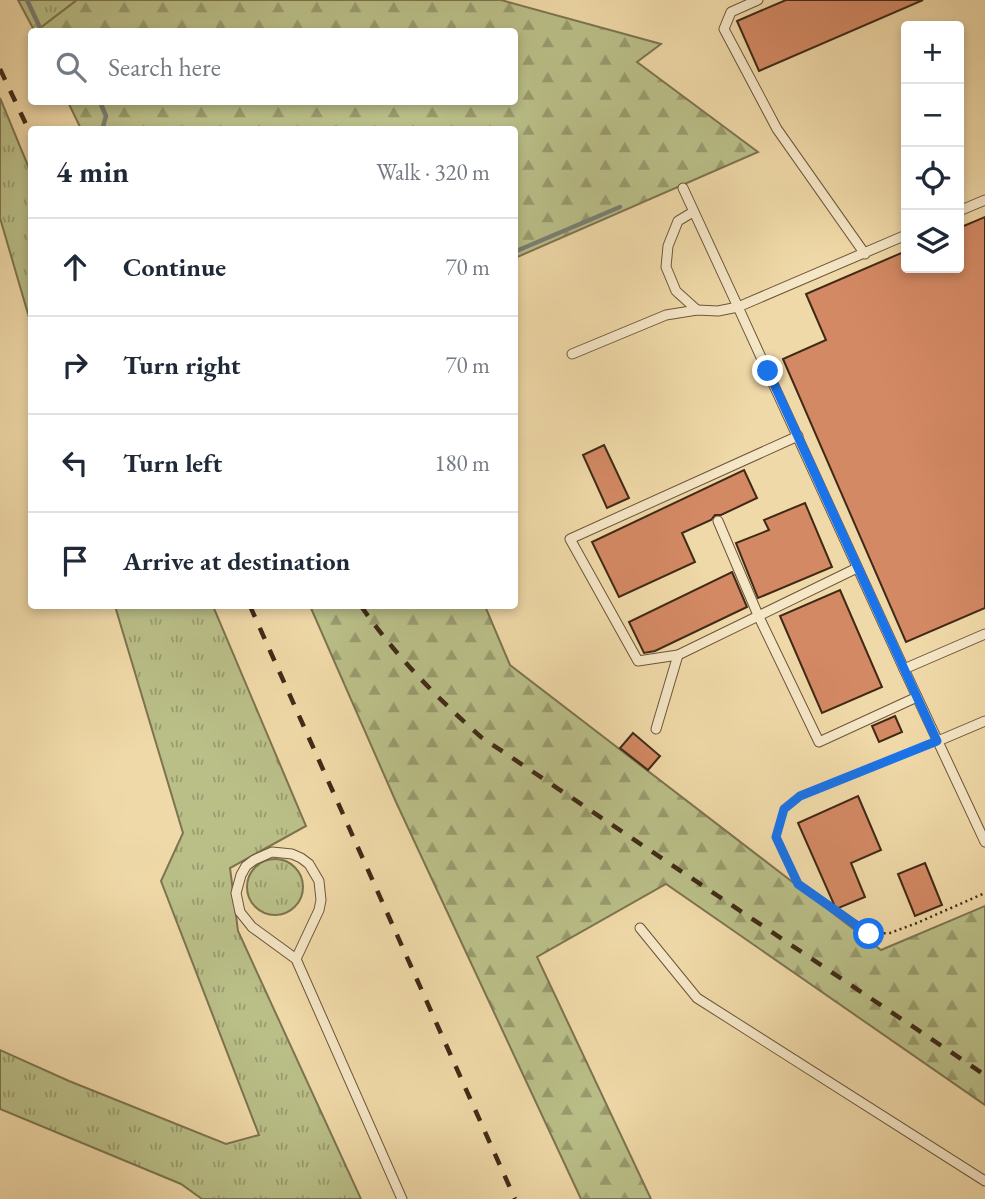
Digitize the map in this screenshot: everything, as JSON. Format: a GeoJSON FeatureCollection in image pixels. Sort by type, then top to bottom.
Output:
{"type":"FeatureCollection","features":[{"type":"Feature","properties":{"kind":"lane"},"geometry":{"type":"LineString","coordinates":[[758,0],[731,12],[723,29],[776,129],[865,254]]}},
{"type":"Feature","properties":{"kind":"lane"},"geometry":{"type":"LineString","coordinates":[[683,188],[985,842]]}},
{"type":"Feature","properties":{"kind":"lane"},"geometry":{"type":"LineString","coordinates":[[961,210],[985,200]]}},
{"type":"Feature","properties":{"kind":"lane"},"geometry":{"type":"LineString","coordinates":[[693,212],[678,221],[668,246],[666,267],[676,291],[697,310]]}},
{"type":"Feature","properties":{"kind":"lane"},"geometry":{"type":"LineString","coordinates":[[572,354],[666,315],[738,307],[901,237]]}},
{"type":"Feature","properties":{"kind":"lane"},"geometry":{"type":"LineString","coordinates":[[798,436],[570,540],[638,661],[678,655],[857,568]]}},
{"type":"Feature","properties":{"kind":"lane"},"geometry":{"type":"LineString","coordinates":[[718,521],[758,615],[819,742],[917,697]]}},
{"type":"Feature","properties":{"kind":"lane"},"geometry":{"type":"LineString","coordinates":[[904,669],[985,634]]}},
{"type":"Feature","properties":{"kind":"lane"},"geometry":{"type":"LineString","coordinates":[[656,729],[678,655]]}},
{"type":"Feature","properties":{"kind":"lane"},"geometry":{"type":"LineString","coordinates":[[937,741],[985,721]]}},
{"type":"Feature","properties":{"kind":"lane"},"geometry":{"type":"LineString","coordinates":[[296,959],[319,910],[319,881],[309,864],[301,858],[272,852],[246,866],[237,884],[240,912],[252,927],[296,959],[402,1199]]}},
{"type":"Feature","properties":{"kind":"lane"},"geometry":{"type":"LineString","coordinates":[[640,928],[697,998],[985,1181]]}},
{"type":"Feature","properties":{"kind":"path"},"geometry":{"type":"LineString","coordinates":[[937,741],[800,796],[784,809],[776,837],[798,884],[869,934],[890,933],[985,892]]}},
{"type":"Feature","properties":{"kind":"green space"},"geometry":{"type":"Polygon","coordinates":[[[18,0],[77,0],[40,28],[33,28],[18,0]]]}},
{"type":"Feature","properties":{"kind":"green space"},"geometry":{"type":"Polygon","coordinates":[[[77,0],[501,0],[661,44],[637,62],[758,152],[518,257],[518,126],[80,126],[69,105],[518,105],[518,28],[40,28],[77,0]]]}},
{"type":"Feature","properties":{"kind":"green space"},"geometry":{"type":"Polygon","coordinates":[[[0,98],[28,166],[28,314],[0,218],[0,98]]]}},
{"type":"Feature","properties":{"kind":"green space"},"geometry":{"type":"Polygon","coordinates":[[[116,609],[214,609],[306,826],[230,868],[238,931],[361,1199],[202,1199],[181,1184],[0,1109],[0,1050],[69,1081],[226,1144],[259,1135],[161,881],[183,833],[116,609]]]}},
{"type":"Feature","properties":{"kind":"green space"},"geometry":{"type":"Polygon","coordinates":[[[311,609],[486,609],[510,665],[881,950],[985,906],[985,1105],[666,884],[537,957],[651,1199],[581,1199],[396,802],[311,609]]]}},
{"type":"Feature","properties":{"kind":"green space"},"geometry":{"type":"Polygon","coordinates":[[[275,859],[286,861],[295,867],[301,876],[301,898],[295,907],[286,913],[275,915],[264,913],[255,907],[249,898],[247,887],[249,876],[255,867],[264,861],[275,859]]]}},
{"type":"Feature","properties":{"kind":"building"},"geometry":{"type":"Polygon","coordinates":[[[786,0],[923,0],[759,71],[737,21],[786,0]]]}},
{"type":"Feature","properties":{"kind":"building"},"geometry":{"type":"Polygon","coordinates":[[[985,217],[985,608],[906,642],[783,359],[826,340],[806,294],[901,253],[901,273],[964,273],[964,226],[985,217]]]}},
{"type":"Feature","properties":{"kind":"building"},"geometry":{"type":"Polygon","coordinates":[[[604,445],[629,498],[607,508],[583,455],[604,445]]]}},
{"type":"Feature","properties":{"kind":"building"},"geometry":{"type":"Polygon","coordinates":[[[744,470],[757,498],[721,515],[715,515],[711,520],[682,533],[695,562],[619,597],[592,542],[744,470]]]}},
{"type":"Feature","properties":{"kind":"building"},"geometry":{"type":"Polygon","coordinates":[[[805,503],[832,567],[758,598],[736,543],[769,530],[764,520],[805,503]]]}},
{"type":"Feature","properties":{"kind":"building"},"geometry":{"type":"Polygon","coordinates":[[[732,572],[747,607],[655,651],[644,653],[629,622],[732,572]]]}},
{"type":"Feature","properties":{"kind":"building"},"geometry":{"type":"Polygon","coordinates":[[[840,590],[882,687],[822,713],[780,616],[840,590]]]}},
{"type":"Feature","properties":{"kind":"building"},"geometry":{"type":"Polygon","coordinates":[[[895,716],[902,732],[879,742],[872,726],[895,716]]]}},
{"type":"Feature","properties":{"kind":"building"},"geometry":{"type":"Polygon","coordinates":[[[633,733],[660,756],[648,770],[620,748],[633,733]]]}},
{"type":"Feature","properties":{"kind":"building"},"geometry":{"type":"Polygon","coordinates":[[[858,796],[881,850],[851,863],[865,897],[836,909],[798,823],[858,796]]]}},
{"type":"Feature","properties":{"kind":"building"},"geometry":{"type":"Polygon","coordinates":[[[925,863],[942,905],[915,916],[898,874],[925,863]]]}},
{"type":"Feature","properties":{"kind":"waterway"},"geometry":{"type":"LineString","coordinates":[[27,0],[40,28]]}},
{"type":"Feature","properties":{"kind":"waterway"},"geometry":{"type":"LineString","coordinates":[[101,105],[106,116],[103,126]]}},
{"type":"Feature","properties":{"kind":"waterway"},"geometry":{"type":"LineString","coordinates":[[518,250],[620,207]]}},
{"type":"Feature","properties":{"kind":"railway"},"geometry":{"type":"LineString","coordinates":[[0,69],[28,128]]}},
{"type":"Feature","properties":{"kind":"railway"},"geometry":{"type":"LineString","coordinates":[[251,609],[515,1199]]}},
{"type":"Feature","properties":{"kind":"railway"},"geometry":{"type":"LineString","coordinates":[[363,609],[417,675],[481,737],[985,1075]]}},
{"type":"Feature","properties":{"kind":"route"},"geometry":{"type":"LineString","coordinates":[[768,371],[937,741],[800,796],[784,809],[776,837],[798,884],[869,934]]}}]}
